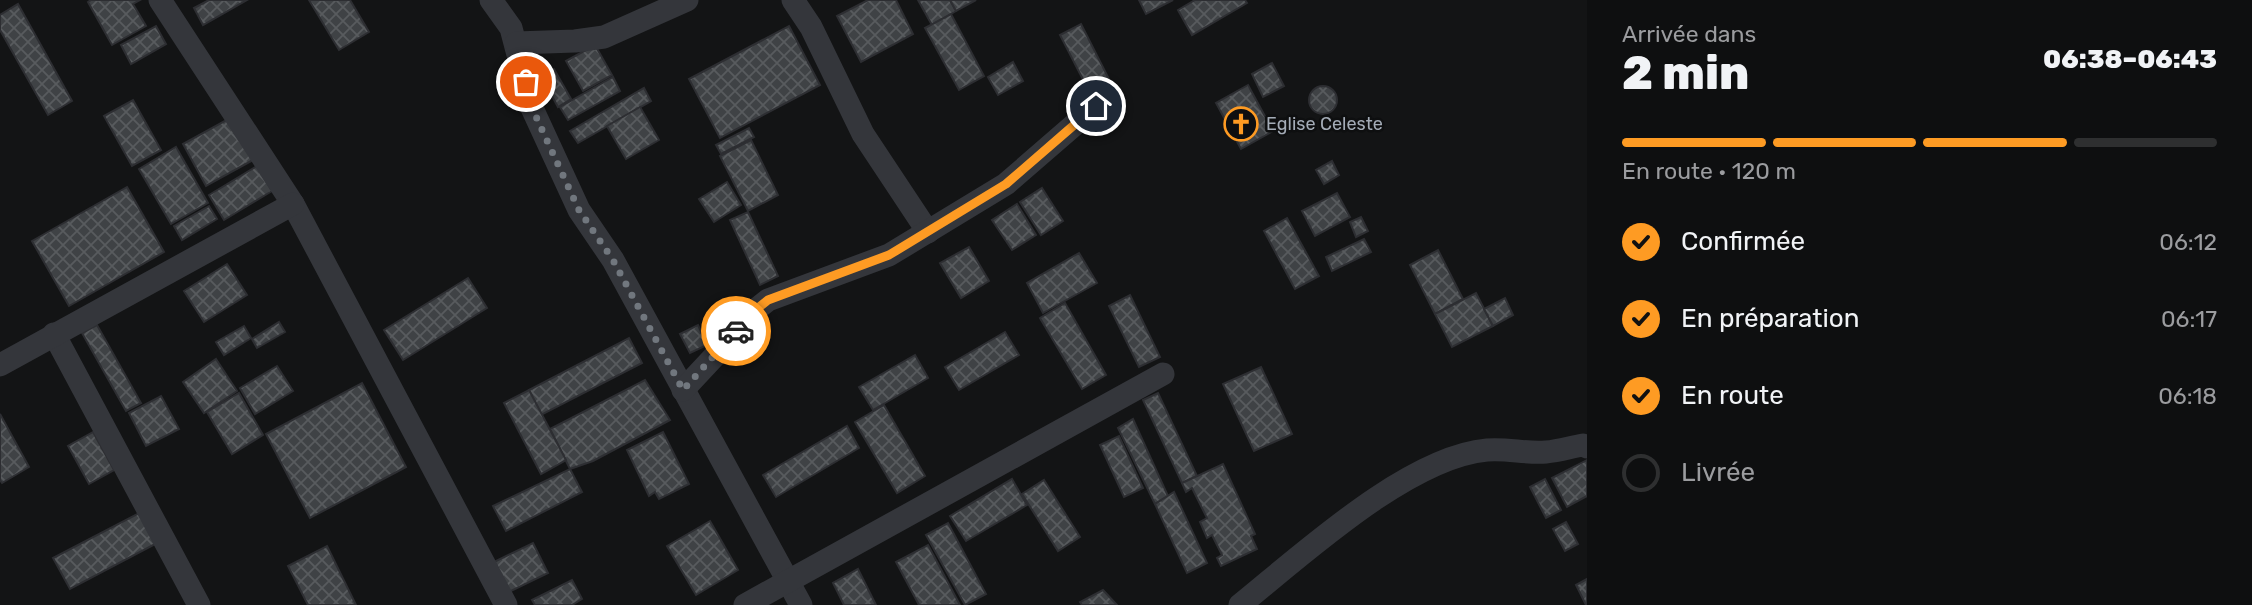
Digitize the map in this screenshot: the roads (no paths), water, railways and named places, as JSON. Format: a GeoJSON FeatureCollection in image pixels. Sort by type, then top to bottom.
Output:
{"type":"FeatureCollection","features":[{"type":"Feature","properties":{"kind":"street"},"geometry":{"type":"LineString","coordinates":[[160,0],[293,204],[506,605]]}},
{"type":"Feature","properties":{"kind":"street"},"geometry":{"type":"LineString","coordinates":[[491,0],[511,28],[532,108],[579,210],[613,260],[801,605]]}},
{"type":"Feature","properties":{"kind":"street"},"geometry":{"type":"LineString","coordinates":[[516,43],[604,37],[687,0]]}},
{"type":"Feature","properties":{"kind":"street"},"geometry":{"type":"LineString","coordinates":[[793,0],[811,27],[863,134],[928,232]]}},
{"type":"Feature","properties":{"kind":"street"},"geometry":{"type":"LineString","coordinates":[[683,390],[725,345],[744,319],[768,300],[889,255],[928,232],[1006,184],[1096,106]]}},
{"type":"Feature","properties":{"kind":"street"},"geometry":{"type":"LineString","coordinates":[[0,365],[293,204]]}},
{"type":"Feature","properties":{"kind":"street"},"geometry":{"type":"LineString","coordinates":[[54,334],[199,605]]}},
{"type":"Feature","properties":{"kind":"street"},"geometry":{"type":"LineString","coordinates":[[745,605],[1164,374]]}},
{"type":"Feature","properties":{"kind":"street"},"geometry":{"type":"LineString","coordinates":[[1240,605],[1324,537],[1399,483],[1446,459],[1487,450],[1545,453],[1583,445],[1587,447]]}},
{"type":"Feature","properties":{"kind":"place","name":"Eglise Celeste"},"geometry":{"type":"Point","coordinates":[1241,124]}}]}
